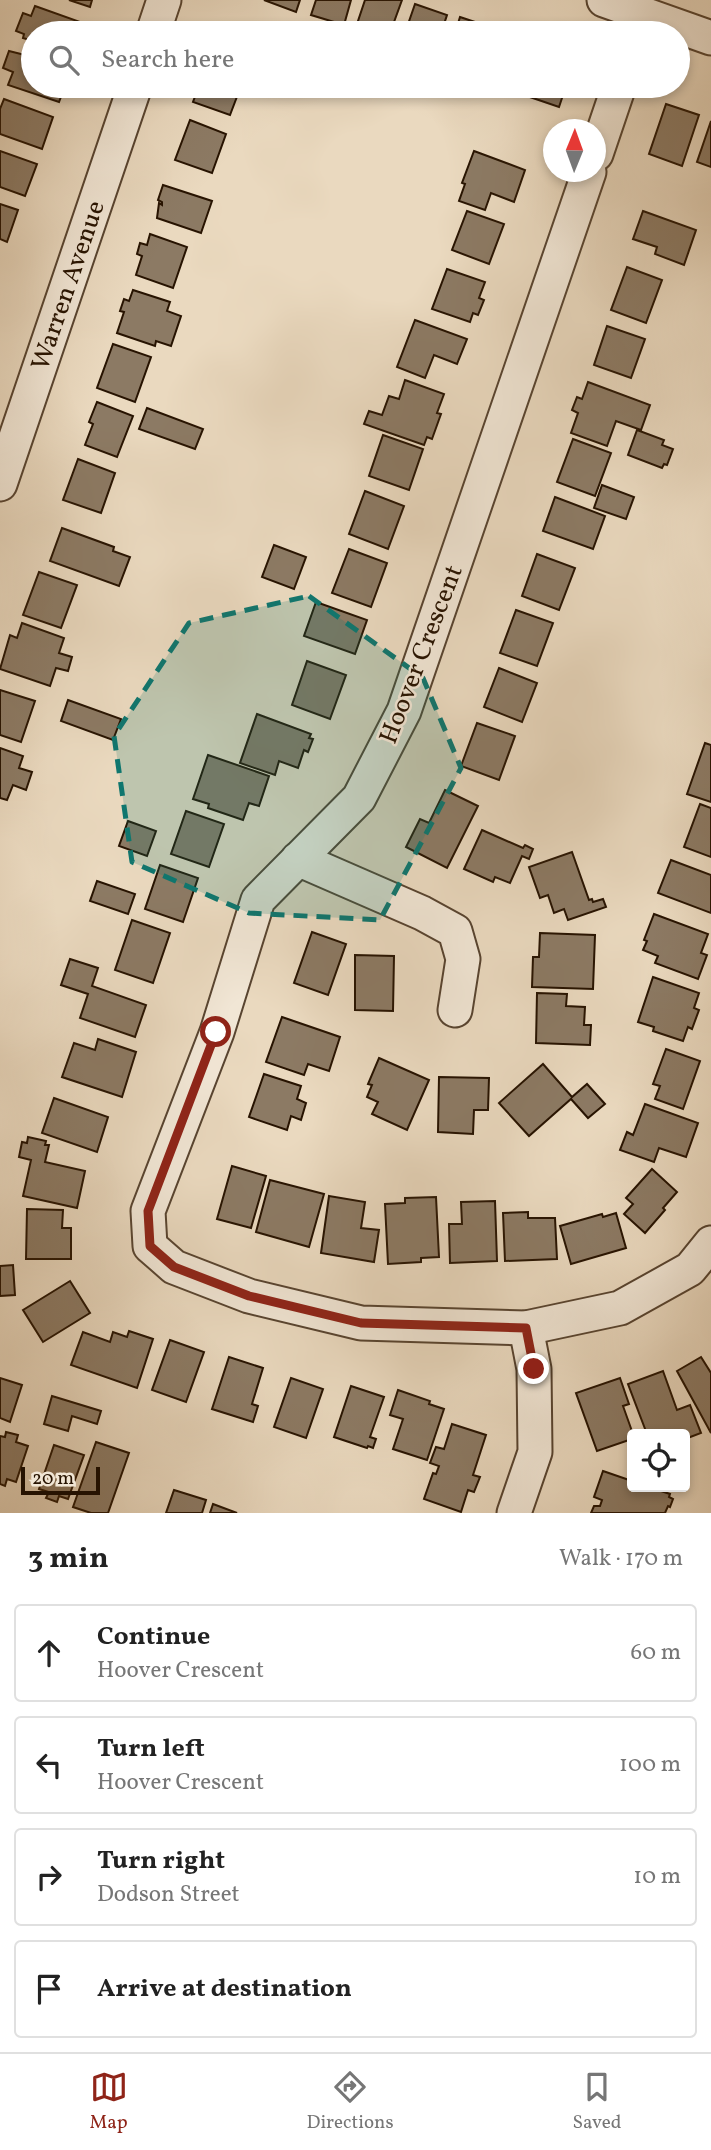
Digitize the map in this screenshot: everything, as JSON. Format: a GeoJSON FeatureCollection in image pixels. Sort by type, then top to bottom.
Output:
{"type":"FeatureCollection","features":[{"type":"Feature","properties":{"kind":"street"},"geometry":{"type":"LineString","coordinates":[[157,21],[164,0]]}},
{"type":"Feature","properties":{"kind":"street"},"geometry":{"type":"LineString","coordinates":[[604,0],[636,21]]}},
{"type":"Feature","properties":{"kind":"street"},"geometry":{"type":"LineString","coordinates":[[690,34],[711,38]]}},
{"type":"Feature","properties":{"kind":"street","name":"Warren Avenue"},"geometry":{"type":"LineString","coordinates":[[0,485],[131,98]]}},
{"type":"Feature","properties":{"kind":"street"},"geometry":{"type":"LineString","coordinates":[[606,124],[615,98]]}},
{"type":"Feature","properties":{"kind":"street","name":"Hoover Crescent"},"geometry":{"type":"LineString","coordinates":[[586,182],[404,711],[359,798],[258,901],[216,1032],[148,1211],[150,1246],[174,1267],[249,1296],[361,1323],[526,1328],[620,1308],[690,1269],[711,1244]]}},
{"type":"Feature","properties":{"kind":"street"},"geometry":{"type":"LineString","coordinates":[[298,859],[455,930],[463,959],[456,1010]]}},
{"type":"Feature","properties":{"kind":"street"},"geometry":{"type":"LineString","coordinates":[[514,1513],[535,1452],[534,1369],[526,1328]]}},
{"type":"Feature","properties":{"kind":"highlighted area"},"geometry":{"type":"Polygon","coordinates":[[[309,596],[423,678],[461,768],[380,920],[249,913],[132,862],[114,736],[189,623],[309,596]]]}},
{"type":"Feature","properties":{"kind":"building"},"geometry":{"type":"Polygon","coordinates":[[[69,0],[92,0],[90,7],[69,0]]]}},
{"type":"Feature","properties":{"kind":"building"},"geometry":{"type":"Polygon","coordinates":[[[264,0],[300,0],[296,12],[264,0]]]}},
{"type":"Feature","properties":{"kind":"building"},"geometry":{"type":"Polygon","coordinates":[[[316,0],[351,0],[345,21],[331,21],[311,15],[316,0]]]}},
{"type":"Feature","properties":{"kind":"building"},"geometry":{"type":"Polygon","coordinates":[[[365,0],[402,0],[394,21],[358,21],[365,0]]]}},
{"type":"Feature","properties":{"kind":"building"},"geometry":{"type":"Polygon","coordinates":[[[415,4],[447,15],[445,21],[409,21],[415,4]]]}},
{"type":"Feature","properties":{"kind":"building"},"geometry":{"type":"Polygon","coordinates":[[[35,6],[77,21],[21,21],[21,33],[16,31],[23,13],[31,16],[35,6]]]}},
{"type":"Feature","properties":{"kind":"building"},"geometry":{"type":"Polygon","coordinates":[[[9,51],[21,54],[21,89],[8,85],[13,72],[3,68],[9,51]]]}},
{"type":"Feature","properties":{"kind":"building"},"geometry":{"type":"Polygon","coordinates":[[[194,98],[236,98],[230,115],[193,102],[194,98]]]}},
{"type":"Feature","properties":{"kind":"building"},"geometry":{"type":"Polygon","coordinates":[[[533,98],[562,98],[559,107],[533,98]]]}},
{"type":"Feature","properties":{"kind":"building"},"geometry":{"type":"Polygon","coordinates":[[[4,99],[53,117],[42,149],[0,134],[0,109],[4,99]]]}},
{"type":"Feature","properties":{"kind":"building"},"geometry":{"type":"Polygon","coordinates":[[[666,104],[699,115],[682,166],[649,154],[666,104]]]}},
{"type":"Feature","properties":{"kind":"building"},"geometry":{"type":"Polygon","coordinates":[[[190,120],[226,134],[212,173],[175,160],[190,120]]]}},
{"type":"Feature","properties":{"kind":"building"},"geometry":{"type":"Polygon","coordinates":[[[711,121],[711,167],[697,162],[711,121]]]}},
{"type":"Feature","properties":{"kind":"building"},"geometry":{"type":"Polygon","coordinates":[[[0,151],[37,164],[25,196],[0,187],[0,151]]]}},
{"type":"Feature","properties":{"kind":"building"},"geometry":{"type":"Polygon","coordinates":[[[474,151],[525,170],[514,202],[491,193],[485,210],[459,201],[465,184],[462,183],[474,151]]]}},
{"type":"Feature","properties":{"kind":"building"},"geometry":{"type":"Polygon","coordinates":[[[163,185],[212,201],[201,233],[157,218],[159,203],[162,205],[158,200],[163,185]]]}},
{"type":"Feature","properties":{"kind":"building"},"geometry":{"type":"Polygon","coordinates":[[[0,204],[18,210],[7,242],[0,239],[0,204]]]}},
{"type":"Feature","properties":{"kind":"building"},"geometry":{"type":"Polygon","coordinates":[[[467,211],[504,224],[489,264],[452,250],[467,211]]]}},
{"type":"Feature","properties":{"kind":"building"},"geometry":{"type":"Polygon","coordinates":[[[643,211],[696,230],[684,265],[655,254],[657,247],[633,239],[643,211]]]}},
{"type":"Feature","properties":{"kind":"building"},"geometry":{"type":"Polygon","coordinates":[[[150,234],[187,247],[173,288],[136,275],[142,256],[137,254],[140,243],[147,245],[150,234]]]}},
{"type":"Feature","properties":{"kind":"building"},"geometry":{"type":"Polygon","coordinates":[[[627,267],[662,280],[646,323],[611,310],[627,267]]]}},
{"type":"Feature","properties":{"kind":"building"},"geometry":{"type":"Polygon","coordinates":[[[447,269],[485,282],[479,298],[484,300],[478,315],[473,313],[470,322],[432,309],[447,269]]]}},
{"type":"Feature","properties":{"kind":"building"},"geometry":{"type":"Polygon","coordinates":[[[133,290],[170,302],[167,311],[181,316],[171,346],[156,341],[155,346],[117,333],[124,312],[120,311],[124,299],[129,301],[133,290]]]}},
{"type":"Feature","properties":{"kind":"building"},"geometry":{"type":"Polygon","coordinates":[[[415,320],[467,339],[457,364],[434,355],[425,378],[397,367],[415,320]]]}},
{"type":"Feature","properties":{"kind":"building"},"geometry":{"type":"Polygon","coordinates":[[[607,326],[645,339],[631,378],[594,365],[607,326]]]}},
{"type":"Feature","properties":{"kind":"building"},"geometry":{"type":"Polygon","coordinates":[[[113,344],[151,357],[135,402],[97,388],[113,344]]]}},
{"type":"Feature","properties":{"kind":"building"},"geometry":{"type":"Polygon","coordinates":[[[405,380],[444,394],[437,413],[441,414],[432,439],[427,437],[424,445],[364,424],[369,411],[382,415],[389,396],[399,399],[405,380]]]}},
{"type":"Feature","properties":{"kind":"building"},"geometry":{"type":"Polygon","coordinates":[[[588,382],[650,405],[641,430],[616,421],[607,446],[571,433],[578,413],[572,410],[577,397],[582,399],[588,382]]]}},
{"type":"Feature","properties":{"kind":"building"},"geometry":{"type":"Polygon","coordinates":[[[97,402],[133,416],[117,457],[85,445],[93,424],[89,422],[97,402]]]}},
{"type":"Feature","properties":{"kind":"building"},"geometry":{"type":"Polygon","coordinates":[[[147,408],[203,429],[195,449],[139,429],[147,408]]]}},
{"type":"Feature","properties":{"kind":"building"},"geometry":{"type":"Polygon","coordinates":[[[637,430],[664,440],[662,445],[673,449],[667,465],[664,464],[662,468],[628,455],[637,430]]]}},
{"type":"Feature","properties":{"kind":"building"},"geometry":{"type":"Polygon","coordinates":[[[383,435],[423,449],[409,490],[369,476],[383,435]]]}},
{"type":"Feature","properties":{"kind":"building"},"geometry":{"type":"Polygon","coordinates":[[[573,439],[611,453],[595,496],[557,482],[573,439]]]}},
{"type":"Feature","properties":{"kind":"building"},"geometry":{"type":"Polygon","coordinates":[[[78,459],[115,473],[101,513],[63,500],[78,459]]]}},
{"type":"Feature","properties":{"kind":"building"},"geometry":{"type":"Polygon","coordinates":[[[602,485],[634,497],[626,519],[594,508],[602,485]]]}},
{"type":"Feature","properties":{"kind":"building"},"geometry":{"type":"Polygon","coordinates":[[[365,491],[404,506],[388,549],[349,534],[365,491]]]}},
{"type":"Feature","properties":{"kind":"building"},"geometry":{"type":"Polygon","coordinates":[[[555,497],[605,516],[593,549],[543,531],[555,497]]]}},
{"type":"Feature","properties":{"kind":"building"},"geometry":{"type":"Polygon","coordinates":[[[62,528],[114,547],[113,551],[130,557],[119,586],[50,561],[62,528]]]}},
{"type":"Feature","properties":{"kind":"building"},"geometry":{"type":"Polygon","coordinates":[[[274,545],[306,557],[294,589],[262,577],[274,545]]]}},
{"type":"Feature","properties":{"kind":"building"},"geometry":{"type":"Polygon","coordinates":[[[349,549],[387,563],[371,607],[332,593],[349,549]]]}},
{"type":"Feature","properties":{"kind":"building"},"geometry":{"type":"Polygon","coordinates":[[[537,554],[575,568],[559,610],[522,596],[537,554]]]}},
{"type":"Feature","properties":{"kind":"building"},"geometry":{"type":"Polygon","coordinates":[[[39,572],[77,585],[61,628],[23,615],[39,572]]]}},
{"type":"Feature","properties":{"kind":"building"},"geometry":{"type":"Polygon","coordinates":[[[316,602],[367,620],[355,654],[304,636],[316,602]]]}},
{"type":"Feature","properties":{"kind":"building"},"geometry":{"type":"Polygon","coordinates":[[[516,610],[553,623],[537,666],[500,653],[516,610]]]}},
{"type":"Feature","properties":{"kind":"building"},"geometry":{"type":"Polygon","coordinates":[[[22,623],[64,638],[59,653],[72,657],[68,671],[56,668],[50,686],[0,669],[10,635],[17,638],[22,623]]]}},
{"type":"Feature","properties":{"kind":"building"},"geometry":{"type":"Polygon","coordinates":[[[307,661],[346,675],[330,719],[292,705],[307,661]]]}},
{"type":"Feature","properties":{"kind":"building"},"geometry":{"type":"Polygon","coordinates":[[[499,668],[537,683],[522,722],[484,707],[499,668]]]}},
{"type":"Feature","properties":{"kind":"building"},"geometry":{"type":"Polygon","coordinates":[[[0,690],[35,701],[21,742],[0,735],[0,690]]]}},
{"type":"Feature","properties":{"kind":"building"},"geometry":{"type":"Polygon","coordinates":[[[68,700],[121,719],[113,740],[61,721],[68,700]]]}},
{"type":"Feature","properties":{"kind":"building"},"geometry":{"type":"Polygon","coordinates":[[[257,714],[311,734],[309,738],[313,739],[308,752],[304,750],[298,768],[279,761],[275,775],[240,763],[257,714]]]}},
{"type":"Feature","properties":{"kind":"building"},"geometry":{"type":"Polygon","coordinates":[[[477,723],[515,736],[499,780],[461,766],[477,723]]]}},
{"type":"Feature","properties":{"kind":"building"},"geometry":{"type":"Polygon","coordinates":[[[705,743],[711,745],[711,802],[687,794],[705,743]]]}},
{"type":"Feature","properties":{"kind":"building"},"geometry":{"type":"Polygon","coordinates":[[[0,748],[23,756],[19,768],[32,772],[26,790],[13,785],[7,800],[0,798],[0,748]]]}},
{"type":"Feature","properties":{"kind":"building"},"geometry":{"type":"Polygon","coordinates":[[[208,755],[269,776],[259,806],[249,803],[243,820],[208,808],[209,804],[193,799],[208,755]]]}},
{"type":"Feature","properties":{"kind":"building"},"geometry":{"type":"Polygon","coordinates":[[[445,790],[478,806],[447,868],[406,847],[420,819],[429,823],[445,790]]]}},
{"type":"Feature","properties":{"kind":"building"},"geometry":{"type":"Polygon","coordinates":[[[700,804],[711,808],[711,857],[684,847],[700,804]]]}},
{"type":"Feature","properties":{"kind":"building"},"geometry":{"type":"Polygon","coordinates":[[[186,811],[224,824],[209,867],[171,854],[186,811]]]}},
{"type":"Feature","properties":{"kind":"building"},"geometry":{"type":"Polygon","coordinates":[[[128,821],[156,831],[147,856],[119,846],[128,821]]]}},
{"type":"Feature","properties":{"kind":"building"},"geometry":{"type":"Polygon","coordinates":[[[482,830],[523,848],[525,845],[533,849],[529,859],[522,856],[510,883],[495,877],[493,882],[464,869],[482,830]]]}},
{"type":"Feature","properties":{"kind":"building"},"geometry":{"type":"Polygon","coordinates":[[[572,852],[589,900],[592,899],[593,902],[603,899],[606,907],[568,920],[564,909],[554,913],[548,895],[540,898],[529,867],[572,852]]]}},
{"type":"Feature","properties":{"kind":"building"},"geometry":{"type":"Polygon","coordinates":[[[671,860],[711,875],[711,913],[658,893],[671,860]]]}},
{"type":"Feature","properties":{"kind":"building"},"geometry":{"type":"Polygon","coordinates":[[[160,865],[198,878],[183,922],[145,909],[160,865]]]}},
{"type":"Feature","properties":{"kind":"building"},"geometry":{"type":"Polygon","coordinates":[[[97,881],[135,894],[128,914],[90,901],[97,881]]]}},
{"type":"Feature","properties":{"kind":"building"},"geometry":{"type":"Polygon","coordinates":[[[654,914],[708,934],[701,953],[707,955],[698,979],[655,963],[658,956],[643,950],[654,914]]]}},
{"type":"Feature","properties":{"kind":"building"},"geometry":{"type":"Polygon","coordinates":[[[132,920],[170,933],[153,983],[115,970],[132,920]]]}},
{"type":"Feature","properties":{"kind":"building"},"geometry":{"type":"Polygon","coordinates":[[[312,932],[346,944],[328,995],[294,983],[312,932]]]}},
{"type":"Feature","properties":{"kind":"building"},"geometry":{"type":"Polygon","coordinates":[[[540,933],[595,935],[593,989],[532,987],[533,957],[539,957],[540,933]]]}},
{"type":"Feature","properties":{"kind":"building"},"geometry":{"type":"Polygon","coordinates":[[[355,955],[394,956],[393,1011],[355,1010],[355,955]]]}},
{"type":"Feature","properties":{"kind":"building"},"geometry":{"type":"Polygon","coordinates":[[[70,959],[98,968],[92,986],[146,1005],[135,1037],[80,1018],[88,994],[61,985],[70,959]]]}},
{"type":"Feature","properties":{"kind":"building"},"geometry":{"type":"Polygon","coordinates":[[[653,977],[699,993],[694,1008],[699,1010],[692,1029],[688,1027],[683,1041],[653,1031],[654,1027],[638,1022],[653,977]]]}},
{"type":"Feature","properties":{"kind":"building"},"geometry":{"type":"Polygon","coordinates":[[[537,993],[567,994],[566,1006],[585,1007],[584,1025],[591,1025],[590,1045],[536,1043],[537,993]]]}},
{"type":"Feature","properties":{"kind":"building"},"geometry":{"type":"Polygon","coordinates":[[[282,1017],[340,1037],[329,1071],[308,1064],[304,1075],[266,1062],[282,1017]]]}},
{"type":"Feature","properties":{"kind":"building"},"geometry":{"type":"Polygon","coordinates":[[[98,1039],[136,1052],[122,1097],[62,1077],[74,1043],[95,1050],[98,1039]]]}},
{"type":"Feature","properties":{"kind":"building"},"geometry":{"type":"Polygon","coordinates":[[[666,1049],[700,1061],[683,1109],[655,1099],[660,1086],[653,1084],[666,1049]]]}},
{"type":"Feature","properties":{"kind":"building"},"geometry":{"type":"Polygon","coordinates":[[[379,1058],[429,1080],[407,1130],[372,1114],[378,1102],[367,1097],[372,1085],[368,1084],[379,1058]]]}},
{"type":"Feature","properties":{"kind":"building"},"geometry":{"type":"Polygon","coordinates":[[[543,1064],[572,1097],[587,1084],[605,1104],[588,1118],[571,1099],[529,1136],[499,1103],[543,1064]]]}},
{"type":"Feature","properties":{"kind":"building"},"geometry":{"type":"Polygon","coordinates":[[[264,1074],[301,1086],[297,1099],[306,1103],[301,1120],[291,1116],[287,1130],[249,1117],[264,1074]]]}},
{"type":"Feature","properties":{"kind":"building"},"geometry":{"type":"Polygon","coordinates":[[[439,1077],[489,1078],[488,1110],[474,1110],[473,1134],[438,1132],[439,1077]]]}},
{"type":"Feature","properties":{"kind":"building"},"geometry":{"type":"Polygon","coordinates":[[[54,1098],[108,1117],[97,1152],[42,1133],[54,1098]]]}},
{"type":"Feature","properties":{"kind":"building"},"geometry":{"type":"Polygon","coordinates":[[[645,1104],[698,1123],[686,1157],[659,1148],[654,1162],[620,1150],[627,1132],[633,1135],[645,1104]]]}},
{"type":"Feature","properties":{"kind":"building"},"geometry":{"type":"Polygon","coordinates":[[[28,1137],[46,1141],[45,1145],[49,1145],[45,1162],[85,1171],[77,1208],[23,1196],[31,1160],[19,1157],[22,1142],[27,1143],[28,1137]]]}},
{"type":"Feature","properties":{"kind":"building"},"geometry":{"type":"Polygon","coordinates":[[[232,1166],[266,1176],[251,1228],[217,1219],[232,1166]]]}},
{"type":"Feature","properties":{"kind":"building"},"geometry":{"type":"Polygon","coordinates":[[[652,1169],[677,1192],[645,1233],[624,1214],[633,1204],[626,1198],[652,1169]]]}},
{"type":"Feature","properties":{"kind":"building"},"geometry":{"type":"Polygon","coordinates":[[[270,1180],[324,1194],[309,1247],[256,1232],[270,1180]]]}},
{"type":"Feature","properties":{"kind":"building"},"geometry":{"type":"Polygon","coordinates":[[[329,1196],[365,1202],[361,1228],[379,1230],[374,1262],[321,1253],[329,1196]]]}},
{"type":"Feature","properties":{"kind":"building"},"geometry":{"type":"Polygon","coordinates":[[[436,1197],[439,1257],[421,1258],[421,1262],[388,1264],[385,1204],[405,1203],[405,1198],[436,1197]]]}},
{"type":"Feature","properties":{"kind":"building"},"geometry":{"type":"Polygon","coordinates":[[[495,1201],[497,1261],[450,1263],[449,1224],[462,1224],[461,1202],[495,1201]]]}},
{"type":"Feature","properties":{"kind":"building"},"geometry":{"type":"Polygon","coordinates":[[[27,1209],[63,1210],[62,1228],[71,1228],[71,1259],[26,1259],[27,1209]]]}},
{"type":"Feature","properties":{"kind":"building"},"geometry":{"type":"Polygon","coordinates":[[[528,1212],[528,1218],[555,1218],[557,1259],[505,1261],[503,1213],[528,1212]]]}},
{"type":"Feature","properties":{"kind":"building"},"geometry":{"type":"Polygon","coordinates":[[[616,1213],[626,1248],[571,1264],[560,1226],[602,1214],[603,1217],[616,1213]]]}},
{"type":"Feature","properties":{"kind":"building"},"geometry":{"type":"Polygon","coordinates":[[[13,1265],[15,1295],[0,1296],[0,1266],[13,1265]]]}},
{"type":"Feature","properties":{"kind":"building"},"geometry":{"type":"Polygon","coordinates":[[[70,1281],[90,1313],[43,1342],[23,1310],[70,1281]]]}},
{"type":"Feature","properties":{"kind":"building"},"geometry":{"type":"Polygon","coordinates":[[[129,1331],[153,1339],[137,1388],[71,1365],[83,1332],[110,1342],[113,1332],[127,1337],[129,1331]]]}},
{"type":"Feature","properties":{"kind":"building"},"geometry":{"type":"Polygon","coordinates":[[[170,1340],[204,1352],[186,1402],[152,1390],[170,1340]]]}},
{"type":"Feature","properties":{"kind":"building"},"geometry":{"type":"Polygon","coordinates":[[[229,1357],[263,1368],[252,1404],[258,1406],[253,1422],[212,1409],[229,1357]]]}},
{"type":"Feature","properties":{"kind":"building"},"geometry":{"type":"Polygon","coordinates":[[[701,1357],[711,1373],[711,1433],[677,1371],[701,1357]]]}},
{"type":"Feature","properties":{"kind":"building"},"geometry":{"type":"Polygon","coordinates":[[[663,1371],[677,1410],[690,1405],[701,1433],[690,1437],[690,1429],[645,1429],[628,1384],[663,1371]]]}},
{"type":"Feature","properties":{"kind":"building"},"geometry":{"type":"Polygon","coordinates":[[[0,1378],[22,1385],[10,1422],[0,1418],[0,1378]]]}},
{"type":"Feature","properties":{"kind":"building"},"geometry":{"type":"Polygon","coordinates":[[[291,1378],[323,1389],[306,1438],[274,1427],[291,1378]]]}},
{"type":"Feature","properties":{"kind":"building"},"geometry":{"type":"Polygon","coordinates":[[[620,1378],[629,1404],[623,1406],[631,1429],[627,1429],[627,1441],[597,1451],[576,1393],[620,1378]]]}},
{"type":"Feature","properties":{"kind":"building"},"geometry":{"type":"Polygon","coordinates":[[[351,1386],[384,1397],[370,1437],[376,1439],[373,1448],[334,1437],[351,1386]]]}},
{"type":"Feature","properties":{"kind":"building"},"geometry":{"type":"Polygon","coordinates":[[[398,1390],[444,1409],[427,1460],[393,1449],[403,1419],[390,1415],[398,1390]]]}},
{"type":"Feature","properties":{"kind":"building"},"geometry":{"type":"Polygon","coordinates":[[[52,1396],[101,1411],[97,1424],[72,1416],[68,1431],[44,1424],[52,1396]]]}},
{"type":"Feature","properties":{"kind":"building"},"geometry":{"type":"Polygon","coordinates":[[[452,1424],[486,1435],[473,1475],[480,1477],[474,1492],[468,1490],[461,1512],[424,1499],[433,1473],[436,1474],[439,1466],[430,1463],[436,1447],[444,1449],[452,1424]]]}},
{"type":"Feature","properties":{"kind":"building"},"geometry":{"type":"Polygon","coordinates":[[[6,1432],[18,1435],[16,1442],[28,1446],[16,1482],[7,1479],[5,1486],[0,1484],[0,1436],[5,1437],[6,1432]]]}},
{"type":"Feature","properties":{"kind":"building"},"geometry":{"type":"Polygon","coordinates":[[[96,1442],[129,1453],[108,1513],[91,1513],[73,1507],[96,1442]]]}},
{"type":"Feature","properties":{"kind":"building"},"geometry":{"type":"Polygon","coordinates":[[[54,1445],[84,1455],[68,1499],[59,1496],[57,1502],[46,1498],[49,1492],[39,1489],[54,1445]]]}},
{"type":"Feature","properties":{"kind":"building"},"geometry":{"type":"Polygon","coordinates":[[[603,1471],[627,1479],[627,1492],[664,1492],[670,1494],[669,1497],[673,1499],[665,1513],[591,1513],[594,1506],[600,1506],[602,1500],[594,1497],[603,1471]]]}},
{"type":"Feature","properties":{"kind":"building"},"geometry":{"type":"Polygon","coordinates":[[[174,1490],[206,1500],[202,1513],[166,1513],[174,1490]]]}},
{"type":"Feature","properties":{"kind":"building"},"geometry":{"type":"Polygon","coordinates":[[[213,1504],[237,1513],[210,1513],[213,1504]]]}},
{"type":"Feature","properties":{"kind":"route"},"geometry":{"type":"LineString","coordinates":[[216,1032],[148,1211],[150,1246],[174,1267],[249,1296],[361,1323],[526,1328],[534,1369]]}}]}
